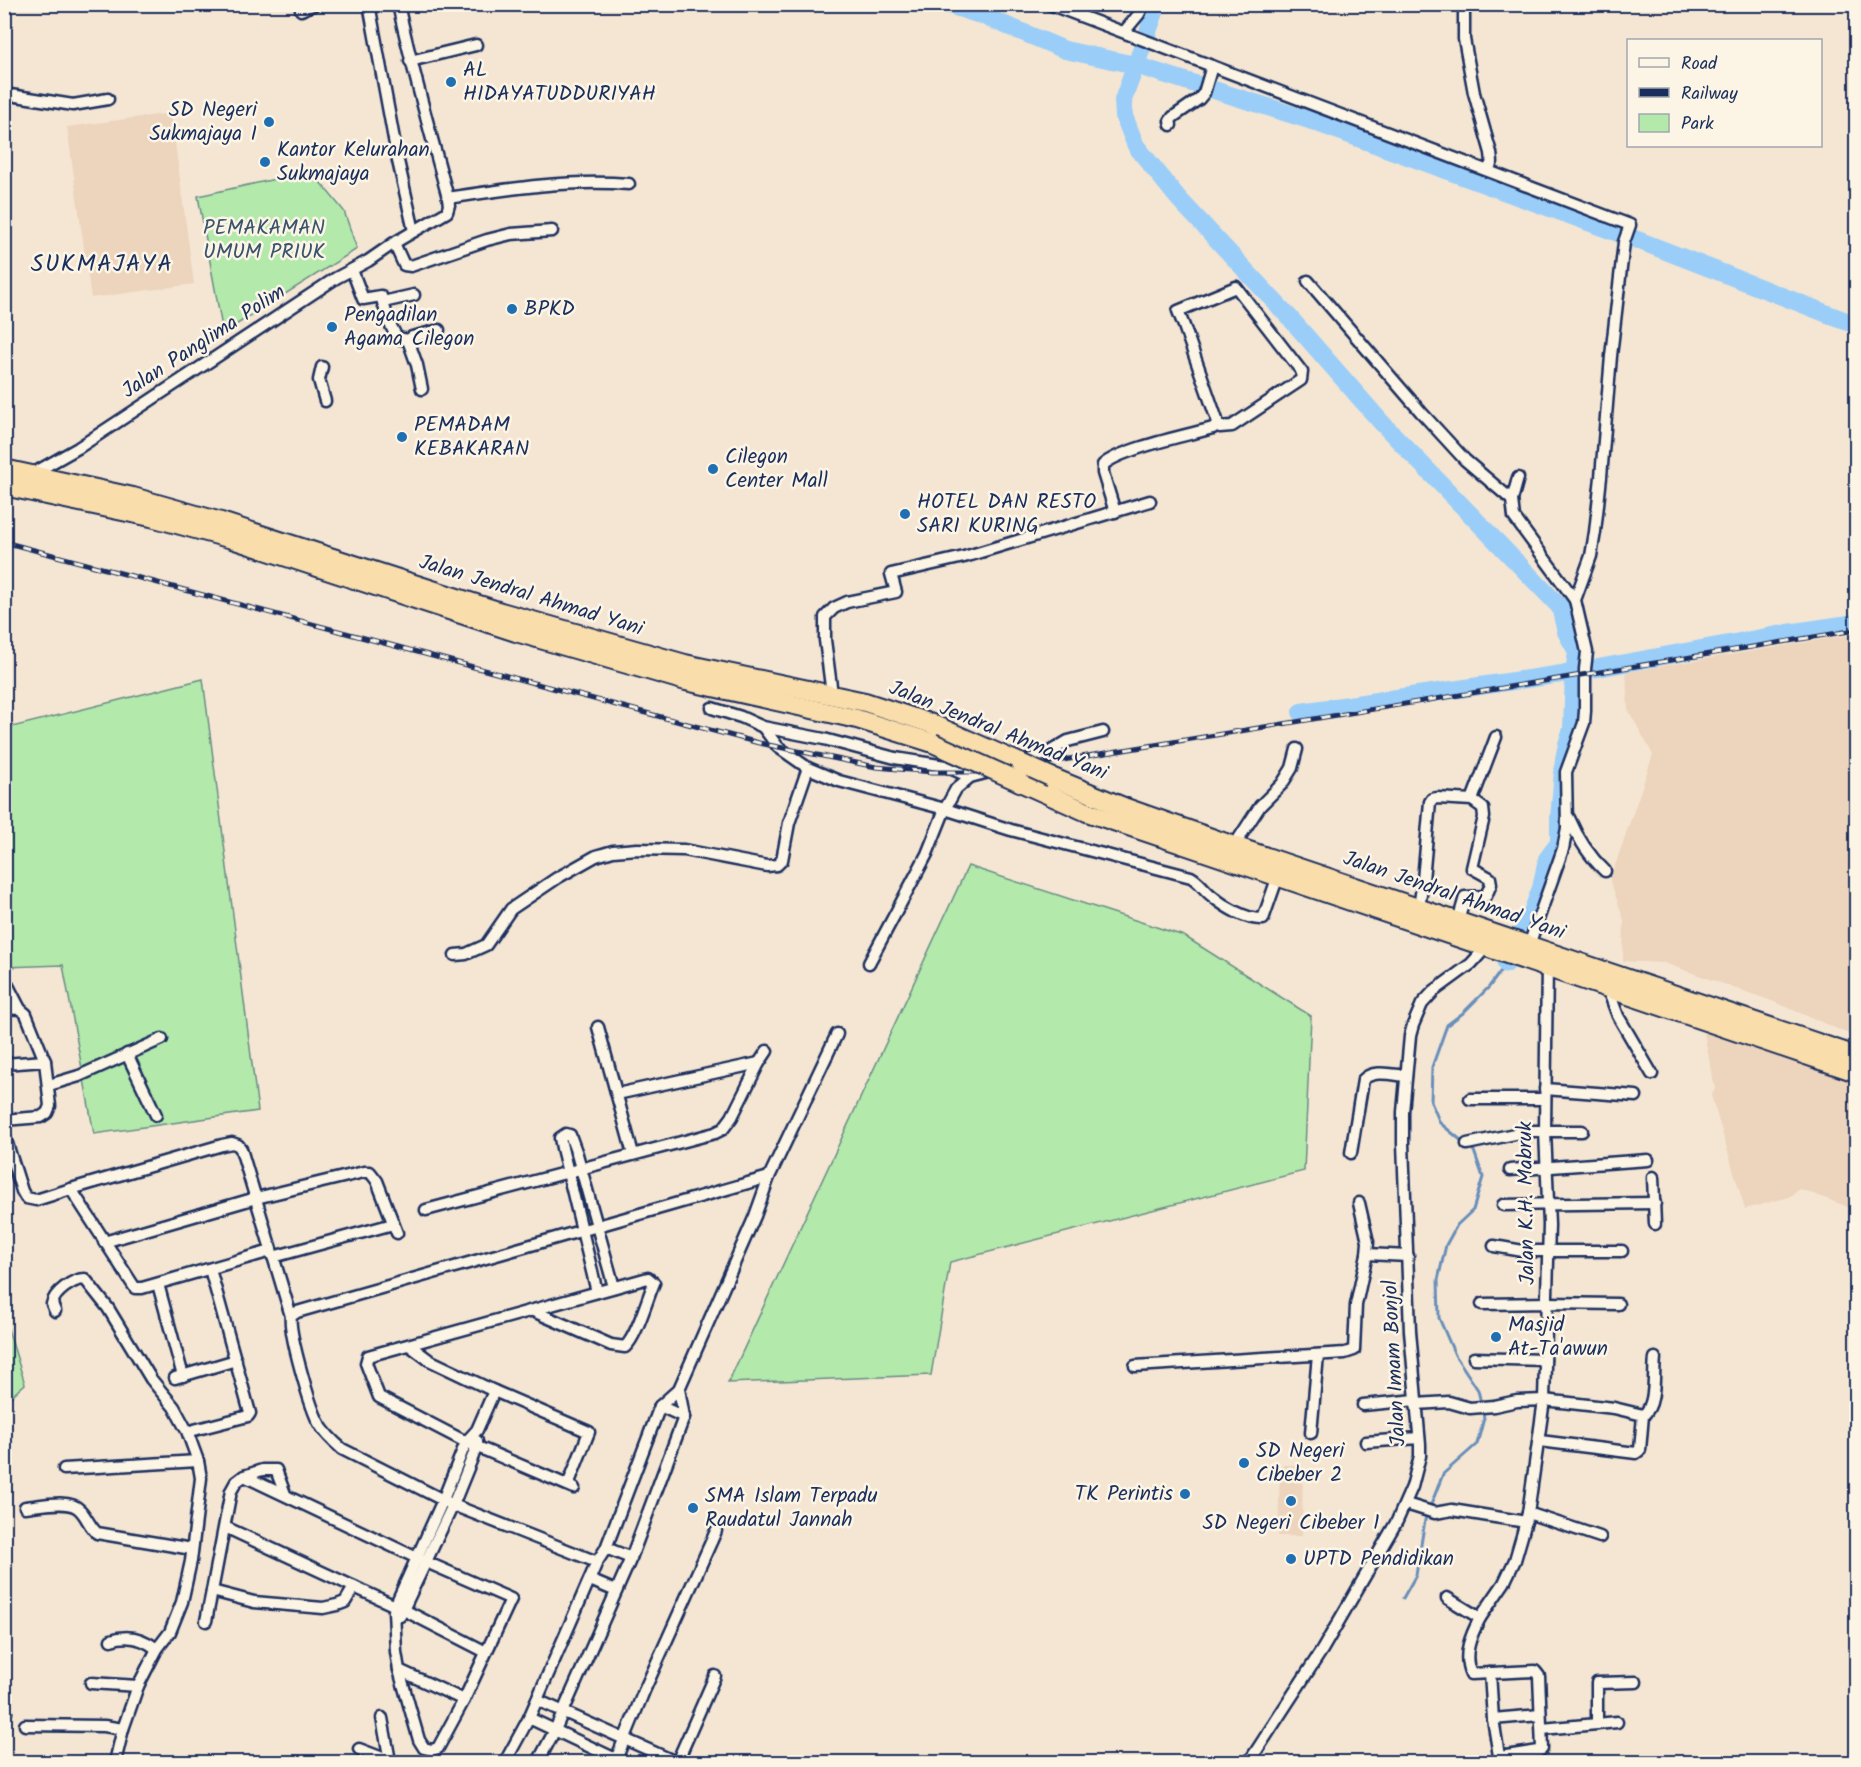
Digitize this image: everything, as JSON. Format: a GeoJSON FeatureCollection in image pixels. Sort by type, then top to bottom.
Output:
{"type":"FeatureCollection","features":[{"type":"Feature","properties":{"kind":"highway","name":"Jalan Jendral Ahmad Yani"},"geometry":{"type":"LineString","coordinates":[[4,469],[132,497],[220,522],[501,612],[685,664],[832,694],[901,713],[958,735],[1126,808],[1458,921],[1607,987],[1857,1072]]}},
{"type":"Feature","properties":{"kind":"highway","name":"Jalan Jendral Ahmad Yani"},"geometry":{"type":"LineString","coordinates":[[4,486],[151,517],[232,539],[516,632],[686,681],[857,718],[898,730],[933,743],[1087,812],[1278,876],[1510,945]]}},
{"type":"Feature","properties":{"kind":"highway","name":"Jalan Jendral Ahmad Yani"},"geometry":{"type":"LineString","coordinates":[[1547,960],[1857,1056]]}},
{"type":"Feature","properties":{"kind":"street"},"geometry":{"type":"LineString","coordinates":[[301,10],[315,4]]}},
{"type":"Feature","properties":{"kind":"street"},"geometry":{"type":"LineString","coordinates":[[369,4],[398,160],[414,231]]}},
{"type":"Feature","properties":{"kind":"street"},"geometry":{"type":"LineString","coordinates":[[398,4],[410,61],[420,90],[448,198],[522,188],[597,182],[629,184]]}},
{"type":"Feature","properties":{"kind":"street"},"geometry":{"type":"LineString","coordinates":[[1049,4],[1630,225],[1625,237],[1611,356],[1595,532],[1591,556],[1575,600]]}},
{"type":"Feature","properties":{"kind":"street"},"geometry":{"type":"LineString","coordinates":[[1126,32],[1144,4]]}},
{"type":"Feature","properties":{"kind":"street"},"geometry":{"type":"LineString","coordinates":[[1464,4],[1464,39],[1474,93],[1491,153],[1492,162],[1488,170]]}},
{"type":"Feature","properties":{"kind":"street"},"geometry":{"type":"LineString","coordinates":[[410,61],[476,45]]}},
{"type":"Feature","properties":{"kind":"street"},"geometry":{"type":"LineString","coordinates":[[1171,125],[1170,121],[1173,117],[1204,93],[1212,66]]}},
{"type":"Feature","properties":{"kind":"street"},"geometry":{"type":"LineString","coordinates":[[4,94],[73,105],[108,99]]}},
{"type":"Feature","properties":{"kind":"street","name":"Jalan Panglima Polim"},"geometry":{"type":"LineString","coordinates":[[32,474],[78,448],[336,278],[447,212],[448,198]]}},
{"type":"Feature","properties":{"kind":"street"},"geometry":{"type":"LineString","coordinates":[[394,243],[404,265],[411,266],[511,234],[552,231]]}},
{"type":"Feature","properties":{"kind":"street"},"geometry":{"type":"LineString","coordinates":[[352,270],[363,299],[381,297],[397,338],[408,340],[439,330]]}},
{"type":"Feature","properties":{"kind":"street"},"geometry":{"type":"LineString","coordinates":[[1308,281],[1465,460],[1512,500]]}},
{"type":"Feature","properties":{"kind":"street"},"geometry":{"type":"LineString","coordinates":[[1115,512],[1103,473],[1103,465],[1108,460],[1127,452],[1213,428],[1216,425],[1217,420],[1178,311],[1236,287],[1302,372],[1303,377],[1232,426],[1216,425]]}},
{"type":"Feature","properties":{"kind":"street"},"geometry":{"type":"LineString","coordinates":[[382,302],[414,295]]}},
{"type":"Feature","properties":{"kind":"street"},"geometry":{"type":"LineString","coordinates":[[408,340],[422,389]]}},
{"type":"Feature","properties":{"kind":"street"},"geometry":{"type":"LineString","coordinates":[[322,367],[319,380],[325,401]]}},
{"type":"Feature","properties":{"kind":"street"},"geometry":{"type":"LineString","coordinates":[[1510,945],[1563,849],[1568,815],[1565,797],[1566,772],[1581,734],[1585,711],[1584,669],[1587,652],[1575,600],[1514,517],[1512,500],[1518,478]]}},
{"type":"Feature","properties":{"kind":"street"},"geometry":{"type":"LineString","coordinates":[[832,694],[825,640],[825,618],[834,608],[847,602],[896,592],[891,574],[964,557],[1150,501]]}},
{"type":"Feature","properties":{"kind":"street"},"geometry":{"type":"LineString","coordinates":[[712,708],[764,727],[824,739],[895,758],[945,766],[970,777]]}},
{"type":"Feature","properties":{"kind":"street"},"geometry":{"type":"LineString","coordinates":[[764,727],[778,747],[808,768],[839,781],[1191,878],[1197,881],[1213,898],[1233,911],[1255,919],[1263,919],[1278,876]]}},
{"type":"Feature","properties":{"kind":"street"},"geometry":{"type":"LineString","coordinates":[[869,963],[927,854],[945,809],[956,789],[970,777],[1032,759],[1068,741],[1103,732]]}},
{"type":"Feature","properties":{"kind":"street"},"geometry":{"type":"LineString","coordinates":[[1472,800],[1497,737]]}},
{"type":"Feature","properties":{"kind":"street"},"geometry":{"type":"LineString","coordinates":[[1234,846],[1260,806],[1282,784],[1292,768],[1297,749]]}},
{"type":"Feature","properties":{"kind":"street"},"geometry":{"type":"LineString","coordinates":[[455,956],[486,945],[511,909],[557,878],[596,856],[613,851],[684,850],[767,866],[777,865],[782,860],[789,823],[808,768]]}},
{"type":"Feature","properties":{"kind":"street"},"geometry":{"type":"LineString","coordinates":[[1419,908],[1430,802],[1437,798],[1472,800],[1483,808],[1484,817],[1472,868],[1488,876],[1491,884],[1486,896],[1465,897],[1458,921]]}},
{"type":"Feature","properties":{"kind":"street"},"geometry":{"type":"LineString","coordinates":[[1568,815],[1587,853],[1605,871]]}},
{"type":"Feature","properties":{"kind":"street","name":"Jalan Imam Bonjol"},"geometry":{"type":"LineString","coordinates":[[1249,1762],[1322,1650],[1406,1504],[1420,1456],[1410,1331],[1403,1143],[1410,1036],[1422,1004],[1434,991],[1471,964],[1510,945]]}},
{"type":"Feature","properties":{"kind":"street","name":"Jalan K.H. Mabruk"},"geometry":{"type":"LineString","coordinates":[[1490,1673],[1471,1674],[1467,1666],[1471,1638],[1480,1618],[1504,1583],[1515,1560],[1527,1517],[1540,1441],[1544,1400],[1548,1250],[1545,1131],[1547,960]]}},
{"type":"Feature","properties":{"kind":"street"},"geometry":{"type":"LineString","coordinates":[[4,978],[20,1009],[26,1014],[40,1043],[49,1085],[50,1106],[47,1113],[40,1117],[4,1120]]}},
{"type":"Feature","properties":{"kind":"street"},"geometry":{"type":"LineString","coordinates":[[1607,987],[1618,1016],[1652,1074]]}},
{"type":"Feature","properties":{"kind":"street"},"geometry":{"type":"LineString","coordinates":[[4,1008],[20,1009]]}},
{"type":"Feature","properties":{"kind":"street"},"geometry":{"type":"LineString","coordinates":[[598,1027],[633,1154]]}},
{"type":"Feature","properties":{"kind":"street"},"geometry":{"type":"LineString","coordinates":[[505,1762],[529,1718],[597,1562],[606,1548],[660,1406],[679,1389],[769,1177],[837,1034]]}},
{"type":"Feature","properties":{"kind":"street"},"geometry":{"type":"LineString","coordinates":[[49,1085],[79,1076],[162,1039]]}},
{"type":"Feature","properties":{"kind":"street"},"geometry":{"type":"LineString","coordinates":[[426,1210],[581,1167],[709,1135],[723,1129],[732,1117],[767,1051]]}},
{"type":"Feature","properties":{"kind":"street"},"geometry":{"type":"LineString","coordinates":[[127,1054],[156,1115]]}},
{"type":"Feature","properties":{"kind":"street"},"geometry":{"type":"LineString","coordinates":[[4,1064],[45,1061]]}},
{"type":"Feature","properties":{"kind":"street"},"geometry":{"type":"LineString","coordinates":[[616,1094],[759,1064]]}},
{"type":"Feature","properties":{"kind":"street"},"geometry":{"type":"LineString","coordinates":[[1351,1154],[1363,1080],[1366,1076],[1377,1074],[1406,1076]]}},
{"type":"Feature","properties":{"kind":"street"},"geometry":{"type":"LineString","coordinates":[[1470,1099],[1545,1094],[1636,1096]]}},
{"type":"Feature","properties":{"kind":"street"},"geometry":{"type":"LineString","coordinates":[[1467,1144],[1529,1131],[1582,1131]]}},
{"type":"Feature","properties":{"kind":"street"},"geometry":{"type":"LineString","coordinates":[[4,1134],[22,1191],[26,1198],[36,1200],[232,1143],[238,1145],[291,1316],[291,1330],[311,1403],[319,1425],[331,1440],[342,1449],[448,1502],[597,1562]]}},
{"type":"Feature","properties":{"kind":"street"},"geometry":{"type":"LineString","coordinates":[[597,1292],[560,1138],[566,1134],[570,1135],[581,1167],[614,1287]]}},
{"type":"Feature","properties":{"kind":"street"},"geometry":{"type":"LineString","coordinates":[[1510,1170],[1648,1160]]}},
{"type":"Feature","properties":{"kind":"street"},"geometry":{"type":"LineString","coordinates":[[71,1189],[104,1242],[135,1288],[272,1254],[395,1228],[377,1181],[370,1172],[364,1172],[256,1198],[104,1242]]}},
{"type":"Feature","properties":{"kind":"street"},"geometry":{"type":"LineString","coordinates":[[291,1316],[297,1312],[769,1177]]}},
{"type":"Feature","properties":{"kind":"street"},"geometry":{"type":"LineString","coordinates":[[1653,1177],[1655,1224]]}},
{"type":"Feature","properties":{"kind":"street"},"geometry":{"type":"LineString","coordinates":[[1136,1366],[1318,1355],[1354,1350],[1356,1305],[1367,1254],[1366,1233],[1359,1203]]}},
{"type":"Feature","properties":{"kind":"street"},"geometry":{"type":"LineString","coordinates":[[1503,1205],[1655,1203]]}},
{"type":"Feature","properties":{"kind":"street"},"geometry":{"type":"LineString","coordinates":[[1494,1246],[1523,1251],[1622,1251]]}},
{"type":"Feature","properties":{"kind":"street"},"geometry":{"type":"LineString","coordinates":[[1367,1254],[1408,1256]]}},
{"type":"Feature","properties":{"kind":"street"},"geometry":{"type":"LineString","coordinates":[[194,1430],[248,1416],[250,1413],[210,1269]]}},
{"type":"Feature","properties":{"kind":"street"},"geometry":{"type":"LineString","coordinates":[[409,1345],[429,1360],[589,1432],[571,1487],[471,1444],[379,1397],[366,1363],[366,1357],[614,1287],[648,1278],[654,1283],[629,1343],[625,1347],[611,1345],[533,1311]]}},
{"type":"Feature","properties":{"kind":"street"},"geometry":{"type":"LineString","coordinates":[[55,1311],[52,1305],[55,1296],[79,1279],[85,1279],[108,1308],[151,1378],[174,1407],[187,1431],[198,1461],[201,1478],[192,1550],[182,1602],[170,1632],[138,1686],[123,1729],[115,1762]]}},
{"type":"Feature","properties":{"kind":"street"},"geometry":{"type":"LineString","coordinates":[[158,1284],[179,1377],[236,1360]]}},
{"type":"Feature","properties":{"kind":"street"},"geometry":{"type":"LineString","coordinates":[[1482,1304],[1618,1304]]}},
{"type":"Feature","properties":{"kind":"street"},"geometry":{"type":"LineString","coordinates":[[1311,1433],[1318,1355]]}},
{"type":"Feature","properties":{"kind":"street"},"geometry":{"type":"LineString","coordinates":[[1474,1358],[1545,1360]]}},
{"type":"Feature","properties":{"kind":"street"},"geometry":{"type":"LineString","coordinates":[[1363,1405],[1449,1402],[1470,1408],[1517,1401],[1544,1400],[1614,1408],[1643,1415],[1651,1406],[1655,1358]]}},
{"type":"Feature","properties":{"kind":"street"},"geometry":{"type":"LineString","coordinates":[[538,1762],[555,1730],[631,1558],[684,1417],[679,1389]]}},
{"type":"Feature","properties":{"kind":"street"},"geometry":{"type":"LineString","coordinates":[[244,1476],[422,1560],[514,1601],[486,1652],[441,1745],[432,1750],[424,1748],[419,1740],[399,1670],[395,1646],[395,1620],[400,1608],[422,1560],[448,1502],[494,1391]]}},
{"type":"Feature","properties":{"kind":"street"},"geometry":{"type":"LineString","coordinates":[[660,1406],[684,1417]]}},
{"type":"Feature","properties":{"kind":"street"},"geometry":{"type":"LineString","coordinates":[[1540,1441],[1636,1453],[1642,1444],[1643,1415]]}},
{"type":"Feature","properties":{"kind":"street"},"geometry":{"type":"LineString","coordinates":[[1366,1442],[1419,1438]]}},
{"type":"Feature","properties":{"kind":"street"},"geometry":{"type":"LineString","coordinates":[[64,1468],[198,1461]]}},
{"type":"Feature","properties":{"kind":"street"},"geometry":{"type":"LineString","coordinates":[[206,1621],[231,1491],[236,1482],[256,1471],[273,1469],[280,1478],[285,1494]]}},
{"type":"Feature","properties":{"kind":"street"},"geometry":{"type":"LineString","coordinates":[[25,1507],[68,1503],[80,1510],[97,1533],[192,1550]]}},
{"type":"Feature","properties":{"kind":"street"},"geometry":{"type":"LineString","coordinates":[[1406,1504],[1430,1512],[1452,1510],[1527,1517],[1600,1537]]}},
{"type":"Feature","properties":{"kind":"street"},"geometry":{"type":"LineString","coordinates":[[225,1527],[400,1608],[486,1652]]}},
{"type":"Feature","properties":{"kind":"street"},"geometry":{"type":"LineString","coordinates":[[529,1718],[618,1762],[624,1740],[644,1691],[716,1531]]}},
{"type":"Feature","properties":{"kind":"street"},"geometry":{"type":"LineString","coordinates":[[606,1548],[631,1558]]}},
{"type":"Feature","properties":{"kind":"street"},"geometry":{"type":"LineString","coordinates":[[590,1580],[616,1591]]}},
{"type":"Feature","properties":{"kind":"street"},"geometry":{"type":"LineString","coordinates":[[212,1591],[254,1602],[323,1608],[345,1602],[354,1587]]}},
{"type":"Feature","properties":{"kind":"street"},"geometry":{"type":"LineString","coordinates":[[1447,1598],[1480,1618]]}},
{"type":"Feature","properties":{"kind":"street"},"geometry":{"type":"LineString","coordinates":[[111,1640],[137,1638],[147,1641],[158,1649]]}},
{"type":"Feature","properties":{"kind":"street"},"geometry":{"type":"LineString","coordinates":[[399,1670],[464,1700]]}},
{"type":"Feature","properties":{"kind":"street"},"geometry":{"type":"LineString","coordinates":[[1537,1672],[1542,1729],[1541,1750],[1500,1760],[1490,1673],[1537,1672]]}},
{"type":"Feature","properties":{"kind":"street"},"geometry":{"type":"LineString","coordinates":[[537,1700],[564,1710],[624,1740],[676,1762],[715,1676]]}},
{"type":"Feature","properties":{"kind":"street"},"geometry":{"type":"LineString","coordinates":[[1597,1724],[1597,1683],[1636,1682]]}},
{"type":"Feature","properties":{"kind":"street"},"geometry":{"type":"LineString","coordinates":[[91,1683],[138,1686]]}},
{"type":"Feature","properties":{"kind":"street"},"geometry":{"type":"LineString","coordinates":[[4,1703],[6,1712],[4,1716]]}},
{"type":"Feature","properties":{"kind":"street"},"geometry":{"type":"LineString","coordinates":[[1494,1719],[1540,1715]]}},
{"type":"Feature","properties":{"kind":"street"},"geometry":{"type":"LineString","coordinates":[[381,1718],[391,1762]]}},
{"type":"Feature","properties":{"kind":"street"},"geometry":{"type":"LineString","coordinates":[[1542,1729],[1617,1722]]}},
{"type":"Feature","properties":{"kind":"street"},"geometry":{"type":"LineString","coordinates":[[25,1725],[104,1726],[123,1729]]}},
{"type":"Feature","properties":{"kind":"street"},"geometry":{"type":"LineString","coordinates":[[359,1749],[391,1762]]}},
{"type":"Feature","properties":{"kind":"shaded area"},"geometry":{"type":"Polygon","coordinates":[[[171,113],[194,284],[91,298],[67,127],[171,113]]]}},
{"type":"Feature","properties":{"kind":"shaded area"},"geometry":{"type":"Polygon","coordinates":[[[1856,634],[1856,1037],[1772,1001],[1664,963],[1623,961],[1624,920],[1610,880],[1653,755],[1628,709],[1626,672],[1856,634]]]}},
{"type":"Feature","properties":{"kind":"shaded area"},"geometry":{"type":"Polygon","coordinates":[[[1703,1028],[1856,1077],[1856,1210],[1800,1189],[1789,1197],[1745,1209],[1711,1095],[1715,1089],[1703,1028]]]}},
{"type":"Feature","properties":{"kind":"shaded area","name":"SD Negeri Cibeber 1"},"geometry":{"type":"Polygon","coordinates":[[[1280,1465],[1303,1465],[1302,1536],[1278,1536],[1280,1465]]]}},
{"type":"Feature","properties":{"kind":"green space","name":"PEMAKAMAN UMUM PRIUK"},"geometry":{"type":"Polygon","coordinates":[[[311,171],[344,211],[357,249],[223,333],[198,196],[311,171]]]}},
{"type":"Feature","properties":{"kind":"green space"},"geometry":{"type":"Polygon","coordinates":[[[203,679],[258,1111],[94,1134],[63,965],[5,967],[4,729],[203,679]]]}},
{"type":"Feature","properties":{"kind":"green space"},"geometry":{"type":"Polygon","coordinates":[[[968,866],[1184,936],[1311,1016],[1304,1171],[950,1262],[931,1375],[728,1383],[968,866]]]}},
{"type":"Feature","properties":{"kind":"green space"},"geometry":{"type":"Polygon","coordinates":[[[4,1316],[25,1384],[5,1402],[4,1402],[4,1316]]]}},
{"type":"Feature","properties":{"kind":"waterway"},"geometry":{"type":"LineString","coordinates":[[946,4],[986,17],[1065,50],[1135,65],[1309,120],[1640,241],[1856,325]]}},
{"type":"Feature","properties":{"kind":"waterway"},"geometry":{"type":"LineString","coordinates":[[1158,4],[1123,100],[1124,116],[1136,146],[1178,198],[1290,318],[1381,422],[1560,607],[1566,632],[1577,652],[1572,729],[1564,759],[1559,843],[1547,859],[1541,888],[1531,915],[1506,964]]}},
{"type":"Feature","properties":{"kind":"waterway"},"geometry":{"type":"LineString","coordinates":[[1587,670],[1788,633],[1856,623]]}},
{"type":"Feature","properties":{"kind":"waterway"},"geometry":{"type":"LineString","coordinates":[[1301,712],[1582,671]]}},
{"type":"Feature","properties":{"kind":"waterway"},"geometry":{"type":"LineString","coordinates":[[1481,1403],[1478,1390],[1455,1355],[1439,1318],[1438,1280],[1446,1245],[1457,1225],[1473,1210],[1483,1177],[1474,1151],[1440,1123],[1431,1102],[1432,1067],[1447,1025],[1463,1013],[1489,987],[1506,964]]}},
{"type":"Feature","properties":{"kind":"waterway"},"geometry":{"type":"LineString","coordinates":[[1403,1598],[1416,1575],[1425,1520],[1443,1474],[1477,1444],[1484,1418],[1482,1410]]}},
{"type":"Feature","properties":{"kind":"railway"},"geometry":{"type":"LineString","coordinates":[[4,542],[759,743],[876,767],[932,772],[990,772],[1856,630]]}},
{"type":"Feature","properties":{"kind":"place","name":"AL HIDAYATUDDURIYAH"},"geometry":{"type":"Point","coordinates":[451,82]}},
{"type":"Feature","properties":{"kind":"place","name":"SD Negeri Sukmajaya I"},"geometry":{"type":"Point","coordinates":[269,122]}},
{"type":"Feature","properties":{"kind":"place","name":"Kantor Kelurahan Sukmajaya"},"geometry":{"type":"Point","coordinates":[265,162]}},
{"type":"Feature","properties":{"kind":"place","name":"BPKD"},"geometry":{"type":"Point","coordinates":[512,309]}},
{"type":"Feature","properties":{"kind":"place","name":"Pengadilan Agama Cilegon"},"geometry":{"type":"Point","coordinates":[332,327]}},
{"type":"Feature","properties":{"kind":"place","name":"PEMADAM KEBAKARAN"},"geometry":{"type":"Point","coordinates":[402,437]}},
{"type":"Feature","properties":{"kind":"place","name":"Cilegon Center Mall"},"geometry":{"type":"Point","coordinates":[713,469]}},
{"type":"Feature","properties":{"kind":"place","name":"HOTEL DAN RESTO SARI KURING"},"geometry":{"type":"Point","coordinates":[905,514]}},
{"type":"Feature","properties":{"kind":"place","name":"Masjid At-Ta'awun"},"geometry":{"type":"Point","coordinates":[1496,1337]}},
{"type":"Feature","properties":{"kind":"place","name":"SD Negeri Cibeber 2"},"geometry":{"type":"Point","coordinates":[1244,1463]}},
{"type":"Feature","properties":{"kind":"place","name":"TK Perintis"},"geometry":{"type":"Point","coordinates":[1185,1494]}},
{"type":"Feature","properties":{"kind":"place","name":"SD Negeri Cibeber 1"},"geometry":{"type":"Point","coordinates":[1291,1501]}},
{"type":"Feature","properties":{"kind":"place","name":"SMA Islam Terpadu Raudatul Jannah"},"geometry":{"type":"Point","coordinates":[693,1508]}},
{"type":"Feature","properties":{"kind":"place","name":"UPTD Pendidikan"},"geometry":{"type":"Point","coordinates":[1291,1559]}},
{"type":"Feature","properties":{"kind":"district","name":"SUKMAJAYA"},"geometry":{"type":"Point","coordinates":[102,264]}}]}
